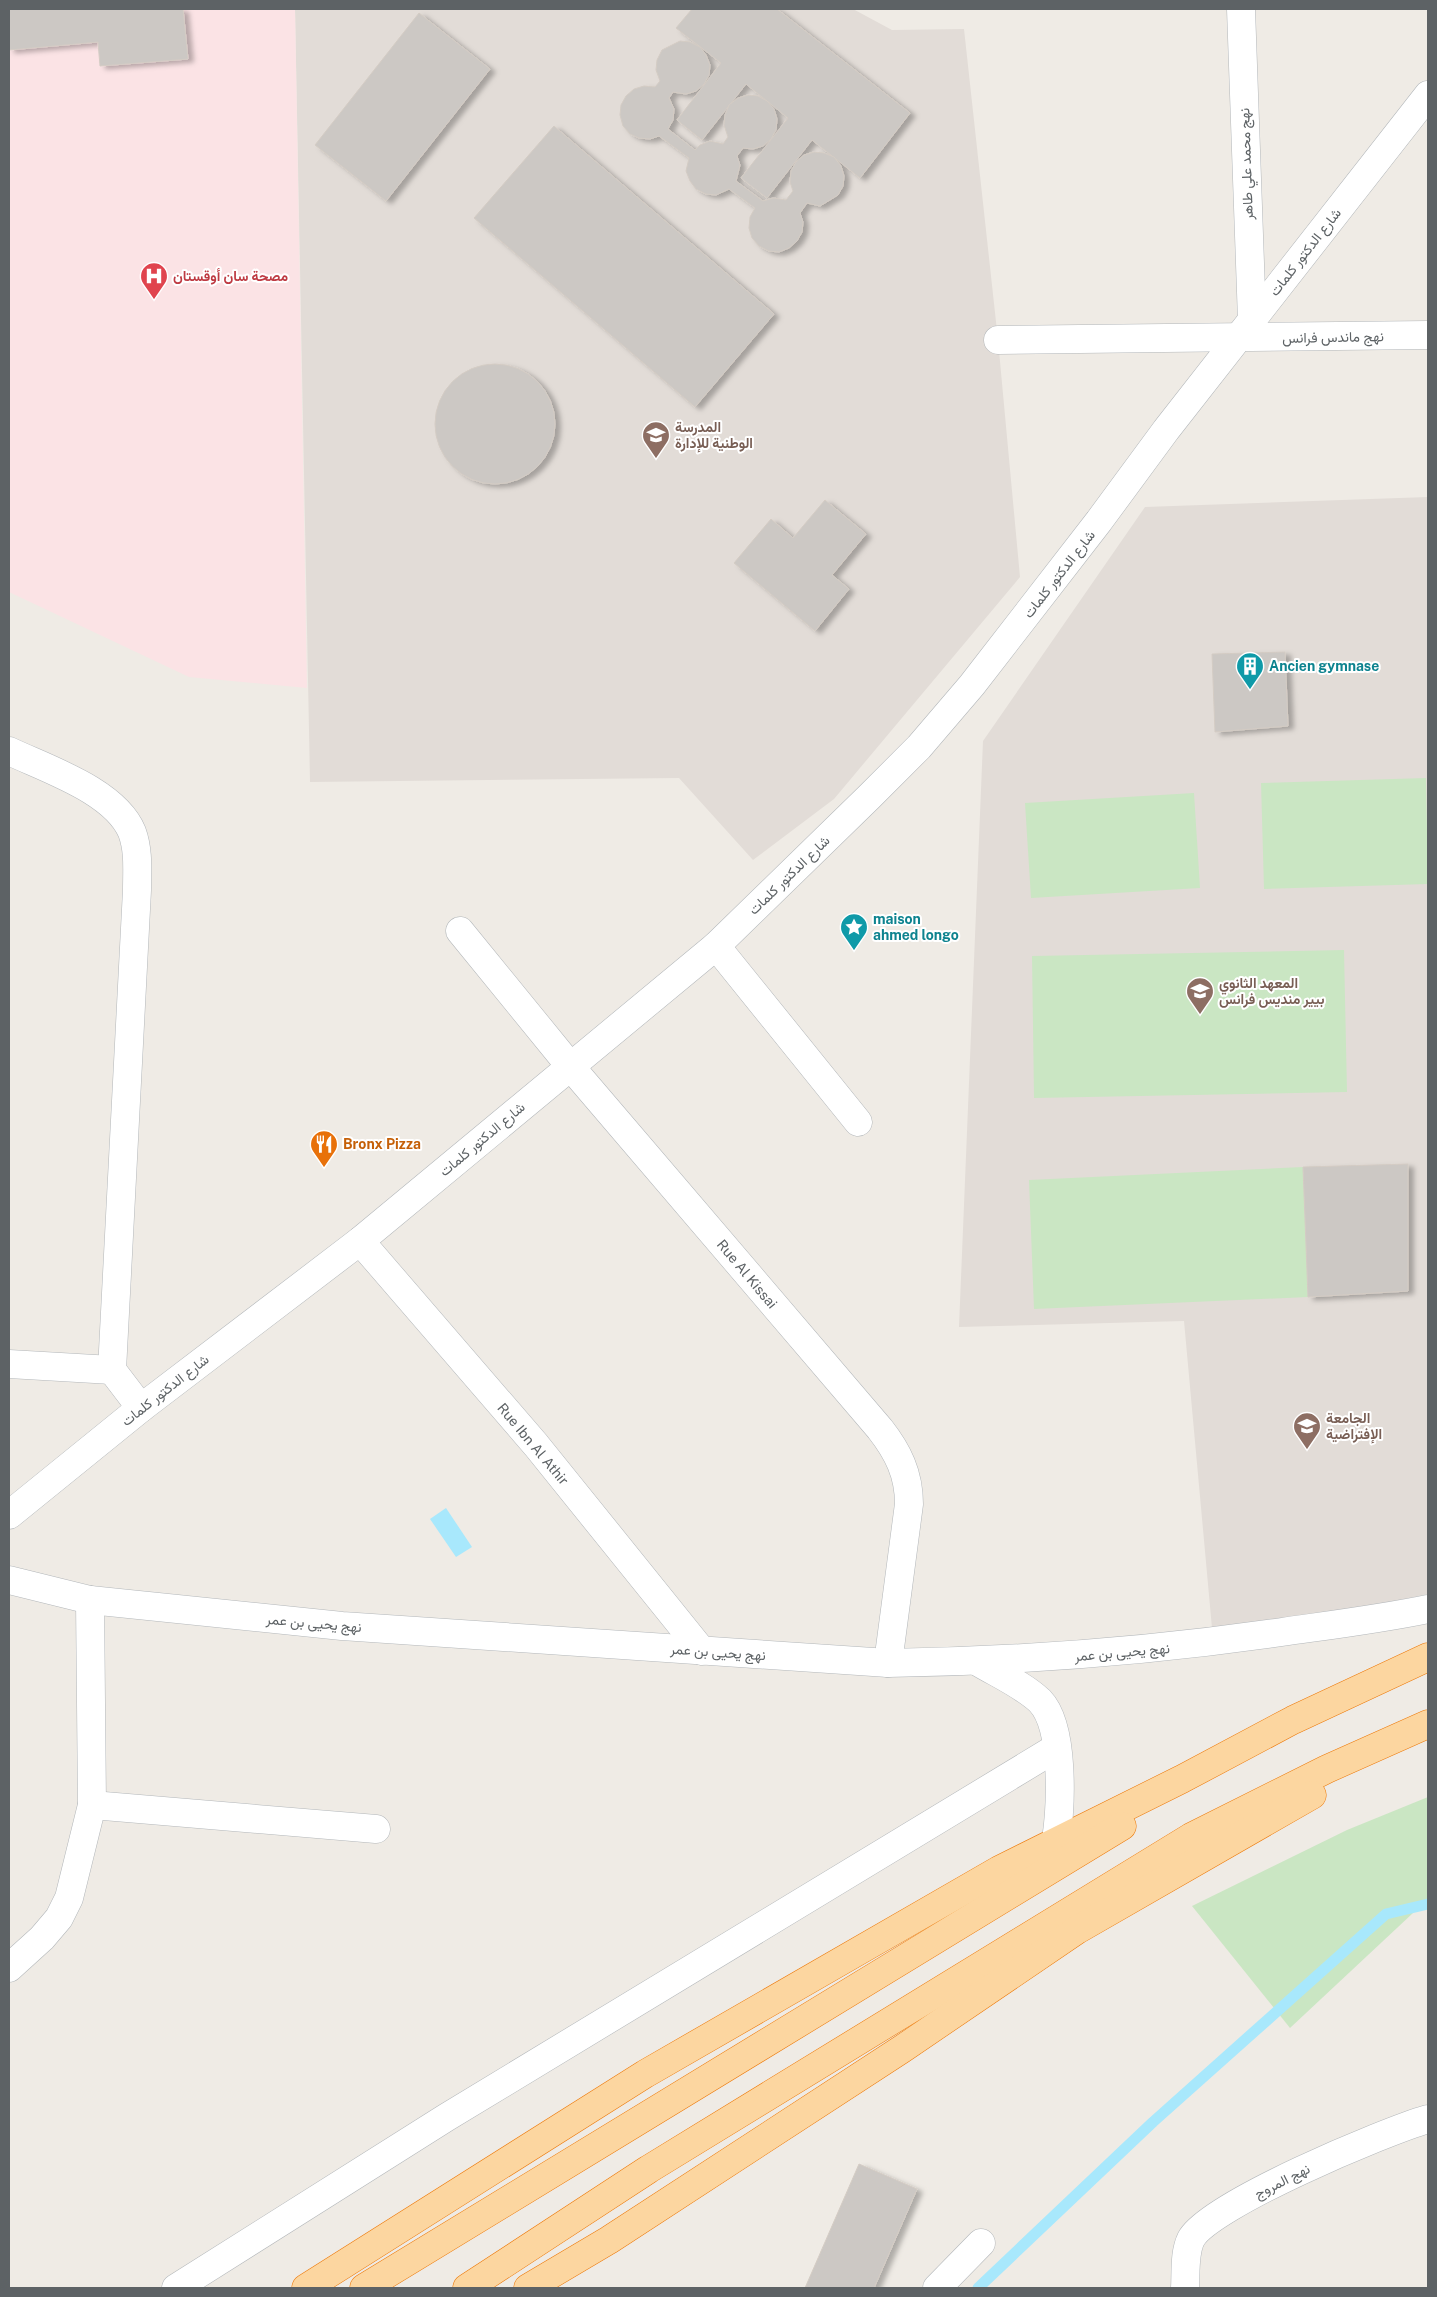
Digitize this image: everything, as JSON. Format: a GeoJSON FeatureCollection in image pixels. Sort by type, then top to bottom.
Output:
{"type":"FeatureCollection","features":[{"type":"Feature","properties":{"kind":"highway"},"geometry":{"type":"LineString","coordinates":[[306,2288],[645,2074],[998,1870],[1182,1779],[1293,1720],[1428,1658]]}},
{"type":"Feature","properties":{"kind":"highway"},"geometry":{"type":"LineString","coordinates":[[364,2288],[1155,1806],[1428,1658]]}},
{"type":"Feature","properties":{"kind":"highway"},"geometry":{"type":"LineString","coordinates":[[467,2288],[649,2170],[1191,1837],[1327,1769],[1428,1724]]}},
{"type":"Feature","properties":{"kind":"highway"},"geometry":{"type":"LineString","coordinates":[[528,2288],[650,2214],[902,2049],[1077,1930],[1302,1801],[1428,1732]]}},
{"type":"Feature","properties":{"kind":"street","name":"نهج محمد علي طاهر"},"geometry":{"type":"LineString","coordinates":[[1241,9],[1245,329]]}},
{"type":"Feature","properties":{"kind":"street","name":"شارع الدكتور كلمات"},"geometry":{"type":"LineString","coordinates":[[9,1515],[141,1408],[360,1240],[716,946],[919,747],[972,685],[1032,609],[1166,430],[1428,95]]}},
{"type":"Feature","properties":{"kind":"street","name":"نهج ماندس فرانس"},"geometry":{"type":"LineString","coordinates":[[998,340],[1245,329],[1428,336]]}},
{"type":"Feature","properties":{"kind":"street"},"geometry":{"type":"LineString","coordinates":[[9,751],[89,790],[115,806],[132,832],[137,850],[137,890],[112,1370],[141,1408]]}},
{"type":"Feature","properties":{"kind":"street","name":"Rue Al Kissai"},"geometry":{"type":"LineString","coordinates":[[460,931],[570,1066],[880,1429],[898,1455],[909,1486],[909,1504],[888,1663]]}},
{"type":"Feature","properties":{"kind":"street"},"geometry":{"type":"LineString","coordinates":[[716,946],[858,1122]]}},
{"type":"Feature","properties":{"kind":"street","name":"Rue Ibn Al Athir"},"geometry":{"type":"LineString","coordinates":[[360,1240],[536,1445],[702,1651]]}},
{"type":"Feature","properties":{"kind":"street"},"geometry":{"type":"LineString","coordinates":[[9,1364],[112,1370]]}},
{"type":"Feature","properties":{"kind":"street","name":"نهج يحيى بن عمر"},"geometry":{"type":"LineString","coordinates":[[9,1580],[90,1600],[342,1626],[888,1663],[978,1662],[1184,1646],[1382,1619],[1428,1609]]}},
{"type":"Feature","properties":{"kind":"street"},"geometry":{"type":"LineString","coordinates":[[9,1968],[42,1938],[59,1918],[69,1898],[92,1805],[90,1600]]}},
{"type":"Feature","properties":{"kind":"street"},"geometry":{"type":"LineString","coordinates":[[978,1662],[1039,1701],[1051,1717],[1060,1785],[1056,1840]]}},
{"type":"Feature","properties":{"kind":"street"},"geometry":{"type":"LineString","coordinates":[[176,2288],[447,2116],[1056,1748]]}},
{"type":"Feature","properties":{"kind":"street"},"geometry":{"type":"LineString","coordinates":[[92,1805],[376,1829]]}},
{"type":"Feature","properties":{"kind":"street","name":"نهج المروج"},"geometry":{"type":"LineString","coordinates":[[1185,2288],[1186,2262],[1191,2239],[1208,2221],[1297,2172],[1428,2119]]}},
{"type":"Feature","properties":{"kind":"street"},"geometry":{"type":"LineString","coordinates":[[937,2288],[981,2243]]}},
{"type":"Feature","properties":{"kind":"shaded area","name":"مصحة سان أوقستان"},"geometry":{"type":"Polygon","coordinates":[[[9,9],[295,9],[307,688],[189,677],[9,592],[9,9]]]}},
{"type":"Feature","properties":{"kind":"shaded area","name":"المدرسة الوطنية للإدارة"},"geometry":{"type":"Polygon","coordinates":[[[295,9],[853,9],[892,30],[964,29],[998,340],[1020,577],[834,799],[753,860],[679,778],[310,782],[295,9]]]}},
{"type":"Feature","properties":{"kind":"shaded area","name":"المعهد الثانوي بيير منديس فرانس"},"geometry":{"type":"Polygon","coordinates":[[[1428,497],[1428,1594],[1213,1639],[1184,1321],[959,1327],[983,741],[1145,507],[1428,497]]]}},
{"type":"Feature","properties":{"kind":"green space"},"geometry":{"type":"Polygon","coordinates":[[[1426,778],[1428,884],[1264,889],[1261,783],[1426,778]]]}},
{"type":"Feature","properties":{"kind":"green space"},"geometry":{"type":"Polygon","coordinates":[[[1194,793],[1200,888],[1031,898],[1025,803],[1194,793]]]}},
{"type":"Feature","properties":{"kind":"green space"},"geometry":{"type":"Polygon","coordinates":[[[1344,950],[1347,1092],[1034,1098],[1032,956],[1344,950]]]}},
{"type":"Feature","properties":{"kind":"green space"},"geometry":{"type":"Polygon","coordinates":[[[1303,1167],[1308,1297],[1034,1309],[1029,1180],[1303,1167]]]}},
{"type":"Feature","properties":{"kind":"green space"},"geometry":{"type":"Polygon","coordinates":[[[1428,1797],[1428,1899],[1290,2028],[1192,1906],[1347,1830],[1428,1797]]]}},
{"type":"Feature","properties":{"kind":"water"},"geometry":{"type":"Polygon","coordinates":[[[446,1508],[472,1547],[456,1557],[430,1519],[446,1508]]]}},
{"type":"Feature","properties":{"kind":"building"},"geometry":{"type":"Polygon","coordinates":[[[9,9],[183,9],[188,59],[100,66],[98,42],[9,50],[9,9]]]}},
{"type":"Feature","properties":{"kind":"building"},"geometry":{"type":"Polygon","coordinates":[[[692,9],[777,9],[910,113],[860,178],[812,140],[767,198],[741,178],[788,118],[746,84],[702,140],[677,120],[721,63],[676,28],[692,9]]]}},
{"type":"Feature","properties":{"kind":"building"},"geometry":{"type":"Polygon","coordinates":[[[419,13],[490,69],[386,201],[315,145],[419,13]]]}},
{"type":"Feature","properties":{"kind":"building"},"geometry":{"type":"Polygon","coordinates":[[[680,41],[690,42],[700,47],[710,65],[709,75],[704,84],[696,91],[686,94],[673,92],[669,98],[674,109],[673,120],[668,129],[695,150],[700,145],[710,141],[723,144],[728,137],[724,125],[729,105],[738,98],[748,95],[758,96],[767,101],[774,109],[777,119],[776,130],[771,139],[763,146],[753,149],[743,148],[737,156],[740,165],[736,181],[763,201],[773,198],[786,200],[793,191],[790,182],[791,171],[796,162],[804,155],[814,152],[824,153],[834,157],[841,166],[844,176],[843,186],[838,195],[820,206],[807,203],[800,213],[803,222],[802,232],[797,241],[789,248],[779,252],[769,251],[759,246],[752,238],[749,228],[750,217],[755,208],[729,189],[716,195],[706,194],[696,189],[686,171],[689,158],[659,136],[650,139],[639,138],[630,134],[623,126],[620,115],[621,105],[626,96],[634,89],[644,86],[655,87],[660,81],[656,70],[657,60],[662,50],[680,41]]]}},
{"type":"Feature","properties":{"kind":"building"},"geometry":{"type":"Polygon","coordinates":[[[554,126],[774,314],[695,407],[474,218],[554,126]]]}},
{"type":"Feature","properties":{"kind":"building"},"geometry":{"type":"Polygon","coordinates":[[[495,364],[518,368],[537,382],[551,401],[555,424],[551,447],[537,466],[518,480],[495,484],[472,480],[453,466],[439,447],[435,424],[439,401],[453,382],[472,368],[495,364]]]}},
{"type":"Feature","properties":{"kind":"building"},"geometry":{"type":"Polygon","coordinates":[[[825,500],[866,534],[832,575],[849,589],[815,631],[734,563],[771,519],[793,538],[825,500]]]}},
{"type":"Feature","properties":{"kind":"building","name":"Ancien gymnase"},"geometry":{"type":"Polygon","coordinates":[[[1285,652],[1288,726],[1215,732],[1212,654],[1285,652]]]}},
{"type":"Feature","properties":{"kind":"building"},"geometry":{"type":"Polygon","coordinates":[[[1408,1164],[1408,1291],[1308,1297],[1303,1167],[1408,1164]]]}},
{"type":"Feature","properties":{"kind":"building"},"geometry":{"type":"Polygon","coordinates":[[[859,2164],[917,2189],[874,2288],[805,2288],[859,2164]]]}},
{"type":"Feature","properties":{"kind":"waterway"},"geometry":{"type":"LineString","coordinates":[[978,2288],[1153,2122],[1386,1914],[1428,1904]]}},
{"type":"Feature","properties":{"kind":"place","name":"مصحة سان أوقستان"},"geometry":{"type":"Point","coordinates":[154,300]}},
{"type":"Feature","properties":{"kind":"place","name":"المدرسة الوطنية للإدارة"},"geometry":{"type":"Point","coordinates":[656,459]}},
{"type":"Feature","properties":{"kind":"place","name":"Ancien gymnase"},"geometry":{"type":"Point","coordinates":[1250,690]}},
{"type":"Feature","properties":{"kind":"place","name":"maison ahmed longo"},"geometry":{"type":"Point","coordinates":[854,951]}},
{"type":"Feature","properties":{"kind":"place","name":"المعهد الثانوي بيير منديس فرانس"},"geometry":{"type":"Point","coordinates":[1200,1015]}},
{"type":"Feature","properties":{"kind":"place","name":"Bronx Pizza"},"geometry":{"type":"Point","coordinates":[324,1168]}},
{"type":"Feature","properties":{"kind":"place","name":"الجامعة الإفتراضية"},"geometry":{"type":"Point","coordinates":[1307,1450]}}]}
